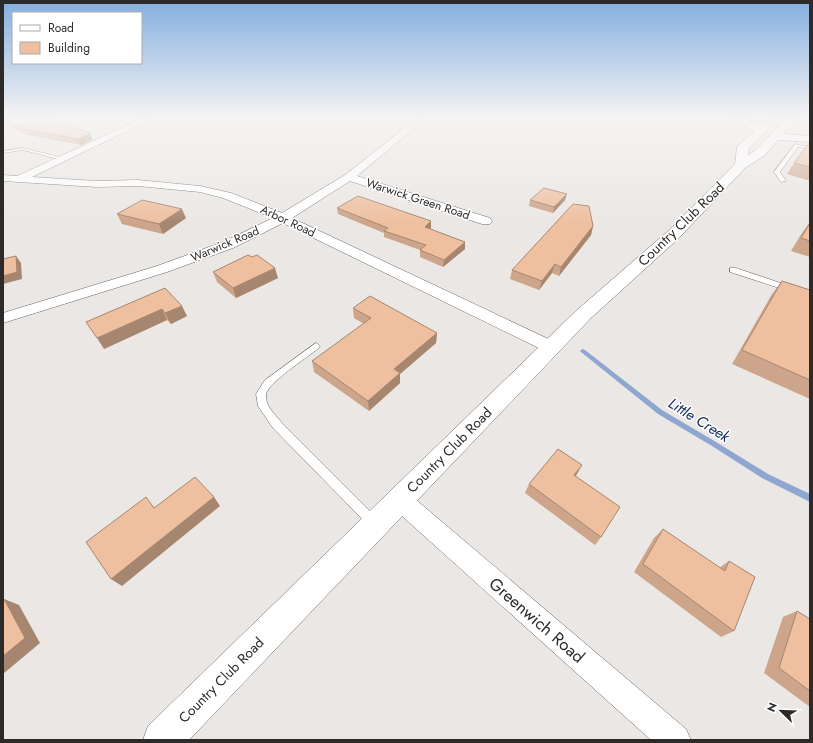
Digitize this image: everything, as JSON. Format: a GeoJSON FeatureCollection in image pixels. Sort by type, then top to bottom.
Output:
{"type":"FeatureCollection","features":[{"type":"Feature","properties":{"kind":"main road"},"geometry":{"type":"LineString","coordinates":[[740,165],[741,154]]}},
{"type":"Feature","properties":{"kind":"main road","name":"Country Club Road"},"geometry":{"type":"LineString","coordinates":[[162,740],[584,314],[673,235],[740,165],[758,154]]}},
{"type":"Feature","properties":{"kind":"street"},"geometry":{"type":"LineString","coordinates":[[3,186],[73,154]]}},
{"type":"Feature","properties":{"kind":"street","name":"Warwick Road"},"geometry":{"type":"LineString","coordinates":[[3,318],[162,270],[228,245],[283,218],[350,177],[379,154]]}},
{"type":"Feature","properties":{"kind":"street","name":"Warwick Green Road"},"geometry":{"type":"LineString","coordinates":[[350,177],[486,221]]}},
{"type":"Feature","properties":{"kind":"street","name":"Arbor Road"},"geometry":{"type":"LineString","coordinates":[[3,178],[96,184],[138,183],[200,189],[227,195],[283,218],[551,348]]}},
{"type":"Feature","properties":{"kind":"street","name":"Greenwich Road"},"geometry":{"type":"LineString","coordinates":[[400,500],[675,740]]}},
{"type":"Feature","properties":{"kind":"lane"},"geometry":{"type":"LineString","coordinates":[[41,154],[62,159]]}},
{"type":"Feature","properties":{"kind":"lane"},"geometry":{"type":"LineString","coordinates":[[783,182],[777,172],[791,154]]}},
{"type":"Feature","properties":{"kind":"lane"},"geometry":{"type":"LineString","coordinates":[[733,270],[810,296]]}},
{"type":"Feature","properties":{"kind":"lane"},"geometry":{"type":"LineString","coordinates":[[316,346],[268,382],[261,394],[263,406],[277,425],[336,486],[376,524]]}},
{"type":"Feature","properties":{"kind":"building"},"geometry":{"type":"Polygon","coordinates":[[[801,154],[810,154],[810,167],[794,163],[801,154]]]}},
{"type":"Feature","properties":{"kind":"building"},"geometry":{"type":"Polygon","coordinates":[[[544,188],[567,194],[554,207],[530,200],[544,188]]]}},
{"type":"Feature","properties":{"kind":"building"},"geometry":{"type":"Polygon","coordinates":[[[358,196],[431,221],[425,227],[465,242],[444,260],[420,250],[426,245],[384,231],[388,228],[337,208],[358,196]]]}},
{"type":"Feature","properties":{"kind":"building"},"geometry":{"type":"Polygon","coordinates":[[[142,200],[182,209],[159,224],[117,214],[142,200]]]}},
{"type":"Feature","properties":{"kind":"building"},"geometry":{"type":"Polygon","coordinates":[[[573,204],[589,206],[593,226],[561,267],[555,264],[542,281],[512,270],[573,204]]]}},
{"type":"Feature","properties":{"kind":"building"},"geometry":{"type":"Polygon","coordinates":[[[810,223],[810,241],[801,238],[810,223]]]}},
{"type":"Feature","properties":{"kind":"building"},"geometry":{"type":"Polygon","coordinates":[[[248,255],[252,257],[257,255],[275,268],[233,288],[213,272],[248,255]]]}},
{"type":"Feature","properties":{"kind":"building"},"geometry":{"type":"Polygon","coordinates":[[[16,256],[17,272],[3,276],[3,259],[16,256]]]}},
{"type":"Feature","properties":{"kind":"building"},"geometry":{"type":"Polygon","coordinates":[[[782,281],[810,290],[810,380],[742,350],[782,281]]]}},
{"type":"Feature","properties":{"kind":"building"},"geometry":{"type":"Polygon","coordinates":[[[165,288],[182,306],[165,313],[162,309],[97,338],[86,322],[165,288]]]}},
{"type":"Feature","properties":{"kind":"building"},"geometry":{"type":"Polygon","coordinates":[[[370,296],[437,333],[394,369],[400,373],[368,401],[312,361],[371,318],[353,308],[370,296]]]}},
{"type":"Feature","properties":{"kind":"building"},"geometry":{"type":"Polygon","coordinates":[[[558,449],[582,465],[574,475],[620,507],[601,537],[529,484],[558,449]]]}},
{"type":"Feature","properties":{"kind":"building"},"geometry":{"type":"Polygon","coordinates":[[[195,477],[214,497],[111,579],[86,542],[146,497],[154,508],[195,477]]]}},
{"type":"Feature","properties":{"kind":"building"},"geometry":{"type":"Polygon","coordinates":[[[663,529],[725,571],[729,561],[755,577],[734,631],[643,564],[663,529]]]}},
{"type":"Feature","properties":{"kind":"building"},"geometry":{"type":"Polygon","coordinates":[[[4,599],[25,638],[3,656],[3,600],[4,599]]]}},
{"type":"Feature","properties":{"kind":"building"},"geometry":{"type":"Polygon","coordinates":[[[797,611],[810,619],[810,691],[779,668],[797,611]]]}},
{"type":"Feature","properties":{"kind":"waterway","name":"Little Creek"},"geometry":{"type":"LineString","coordinates":[[583,351],[660,412],[765,476],[810,498]]}}]}
